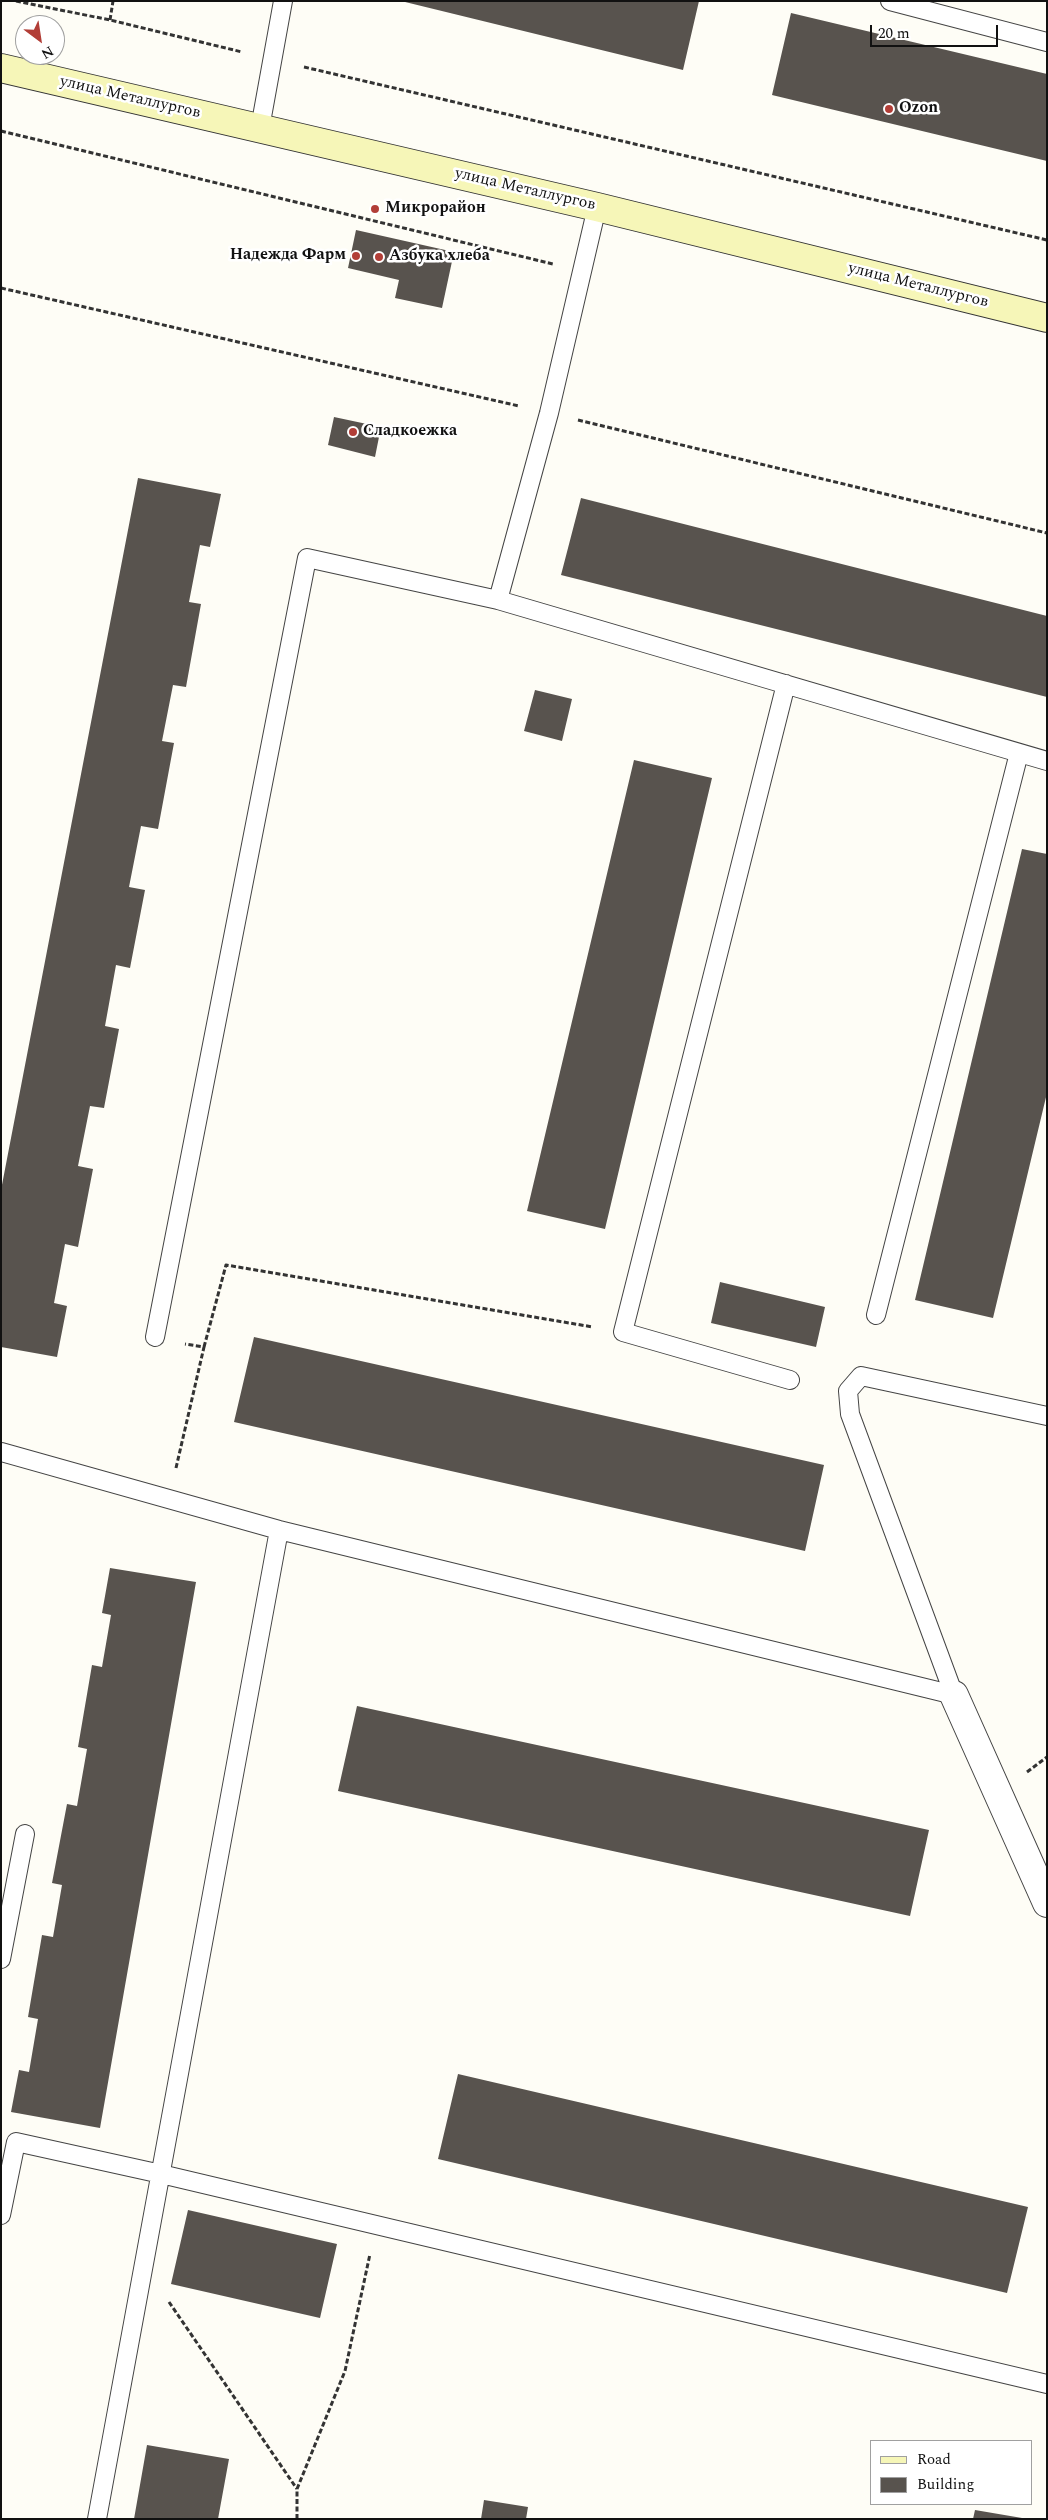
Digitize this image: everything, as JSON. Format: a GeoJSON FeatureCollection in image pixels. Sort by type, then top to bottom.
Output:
{"type":"FeatureCollection","features":[{"type":"Feature","properties":{"kind":"main road","name":"улица Металлургов"},"geometry":{"type":"LineString","coordinates":[[1,68],[597,207],[1047,318]]}},
{"type":"Feature","properties":{"kind":"street"},"geometry":{"type":"LineString","coordinates":[[954,1695],[1047,1903]]}},
{"type":"Feature","properties":{"kind":"lane"},"geometry":{"type":"LineString","coordinates":[[260,128],[283,1]]}},
{"type":"Feature","properties":{"kind":"lane"},"geometry":{"type":"LineString","coordinates":[[890,1],[1047,42]]}},
{"type":"Feature","properties":{"kind":"lane"},"geometry":{"type":"LineString","coordinates":[[498,600],[549,413],[597,207]]}},
{"type":"Feature","properties":{"kind":"lane"},"geometry":{"type":"LineString","coordinates":[[155,1337],[307,558],[498,600],[1047,761]]}},
{"type":"Feature","properties":{"kind":"lane"},"geometry":{"type":"LineString","coordinates":[[786,684],[623,1332],[790,1380]]}},
{"type":"Feature","properties":{"kind":"lane"},"geometry":{"type":"LineString","coordinates":[[876,1315],[1019,752]]}},
{"type":"Feature","properties":{"kind":"lane"},"geometry":{"type":"LineString","coordinates":[[954,1695],[850,1414],[848,1391],[861,1376],[1047,1416]]}},
{"type":"Feature","properties":{"kind":"lane"},"geometry":{"type":"LineString","coordinates":[[1,1452],[278,1530],[954,1695]]}},
{"type":"Feature","properties":{"kind":"lane"},"geometry":{"type":"LineString","coordinates":[[97,2519],[278,1530]]}},
{"type":"Feature","properties":{"kind":"lane"},"geometry":{"type":"LineString","coordinates":[[1,1959],[25,1834]]}},
{"type":"Feature","properties":{"kind":"lane"},"geometry":{"type":"LineString","coordinates":[[1,2215],[9,2140],[376,2224],[1047,2384]]}},
{"type":"Feature","properties":{"kind":"path"},"geometry":{"type":"LineString","coordinates":[[16,1],[110,20],[272,60],[1047,240]]}},
{"type":"Feature","properties":{"kind":"path"},"geometry":{"type":"LineString","coordinates":[[110,20],[113,1]]}},
{"type":"Feature","properties":{"kind":"path"},"geometry":{"type":"LineString","coordinates":[[1,130],[582,271]]}},
{"type":"Feature","properties":{"kind":"path"},"geometry":{"type":"LineString","coordinates":[[168,1499],[226,1265],[623,1332]]}},
{"type":"Feature","properties":{"kind":"path"},"geometry":{"type":"LineString","coordinates":[[155,1337],[204,1348]]}},
{"type":"Feature","properties":{"kind":"path"},"geometry":{"type":"LineString","coordinates":[[298,2519],[298,2489],[345,2371],[376,2224]]}},
{"type":"Feature","properties":{"kind":"path"},"geometry":{"type":"LineString","coordinates":[[144,2266],[298,2489]]}},
{"type":"Feature","properties":{"kind":"building"},"geometry":{"type":"Polygon","coordinates":[[[401,1],[699,1],[683,70],[401,1]]]}},
{"type":"Feature","properties":{"kind":"building"},"geometry":{"type":"Polygon","coordinates":[[[791,13],[1047,74],[1047,161],[772,95],[791,13]]]}},
{"type":"Feature","properties":{"kind":"building"},"geometry":{"type":"Polygon","coordinates":[[[356,230],[454,252],[442,308],[395,298],[399,280],[348,268],[356,230]]]}},
{"type":"Feature","properties":{"kind":"building"},"geometry":{"type":"Polygon","coordinates":[[[334,417],[381,427],[375,457],[328,445],[334,417]]]}},
{"type":"Feature","properties":{"kind":"building"},"geometry":{"type":"Polygon","coordinates":[[[138,478],[221,494],[210,547],[200,545],[189,602],[201,604],[186,687],[173,685],[162,741],[174,743],[158,829],[141,826],[129,887],[145,890],[130,968],[116,965],[105,1026],[119,1029],[104,1108],[90,1106],[78,1166],[93,1169],[78,1247],[65,1244],[54,1303],[67,1306],[57,1357],[1,1347],[1,1190],[138,478]]]}},
{"type":"Feature","properties":{"kind":"building"},"geometry":{"type":"Polygon","coordinates":[[[581,498],[1047,616],[1047,697],[561,575],[581,498]]]}},
{"type":"Feature","properties":{"kind":"building"},"geometry":{"type":"Polygon","coordinates":[[[535,690],[572,699],[562,741],[524,731],[535,690]]]}},
{"type":"Feature","properties":{"kind":"building"},"geometry":{"type":"Polygon","coordinates":[[[634,760],[712,778],[605,1229],[527,1211],[634,760]]]}},
{"type":"Feature","properties":{"kind":"building"},"geometry":{"type":"Polygon","coordinates":[[[1022,849],[1047,854],[1047,1093],[993,1318],[915,1300],[1022,849]]]}},
{"type":"Feature","properties":{"kind":"building"},"geometry":{"type":"Polygon","coordinates":[[[720,1282],[825,1307],[816,1347],[711,1323],[720,1282]]]}},
{"type":"Feature","properties":{"kind":"building"},"geometry":{"type":"Polygon","coordinates":[[[254,1337],[824,1465],[805,1551],[234,1422],[254,1337]]]}},
{"type":"Feature","properties":{"kind":"building"},"geometry":{"type":"Polygon","coordinates":[[[110,1568],[196,1582],[100,2128],[11,2112],[19,2070],[29,2072],[38,2019],[28,2017],[42,1935],[53,1937],[62,1885],[52,1883],[67,1804],[77,1806],[87,1749],[78,1747],[92,1665],[102,1667],[111,1615],[102,1613],[110,1568]]]}},
{"type":"Feature","properties":{"kind":"building"},"geometry":{"type":"Polygon","coordinates":[[[357,1706],[929,1830],[910,1916],[338,1791],[357,1706]]]}},
{"type":"Feature","properties":{"kind":"building"},"geometry":{"type":"Polygon","coordinates":[[[458,2074],[1028,2207],[1007,2293],[438,2159],[458,2074]]]}},
{"type":"Feature","properties":{"kind":"building"},"geometry":{"type":"Polygon","coordinates":[[[188,2210],[337,2244],[320,2318],[171,2284],[188,2210]]]}},
{"type":"Feature","properties":{"kind":"building"},"geometry":{"type":"Polygon","coordinates":[[[147,2445],[229,2459],[218,2519],[134,2519],[147,2445]]]}},
{"type":"Feature","properties":{"kind":"building"},"geometry":{"type":"Polygon","coordinates":[[[484,2500],[528,2507],[526,2519],[481,2519],[484,2500]]]}},
{"type":"Feature","properties":{"kind":"building"},"geometry":{"type":"Polygon","coordinates":[[[975,2510],[1022,2518],[1022,2519],[973,2519],[975,2510]]]}},
{"type":"Feature","properties":{"kind":"place","name":"Ozon"},"geometry":{"type":"Point","coordinates":[889,109]}},
{"type":"Feature","properties":{"kind":"place","name":"Микрорайон"},"geometry":{"type":"Point","coordinates":[375,209]}},
{"type":"Feature","properties":{"kind":"place","name":"Надежда Фарм"},"geometry":{"type":"Point","coordinates":[356,256]}},
{"type":"Feature","properties":{"kind":"place","name":"Азбука хлеба"},"geometry":{"type":"Point","coordinates":[379,257]}},
{"type":"Feature","properties":{"kind":"place","name":"Сладкоежка"},"geometry":{"type":"Point","coordinates":[353,432]}}]}
